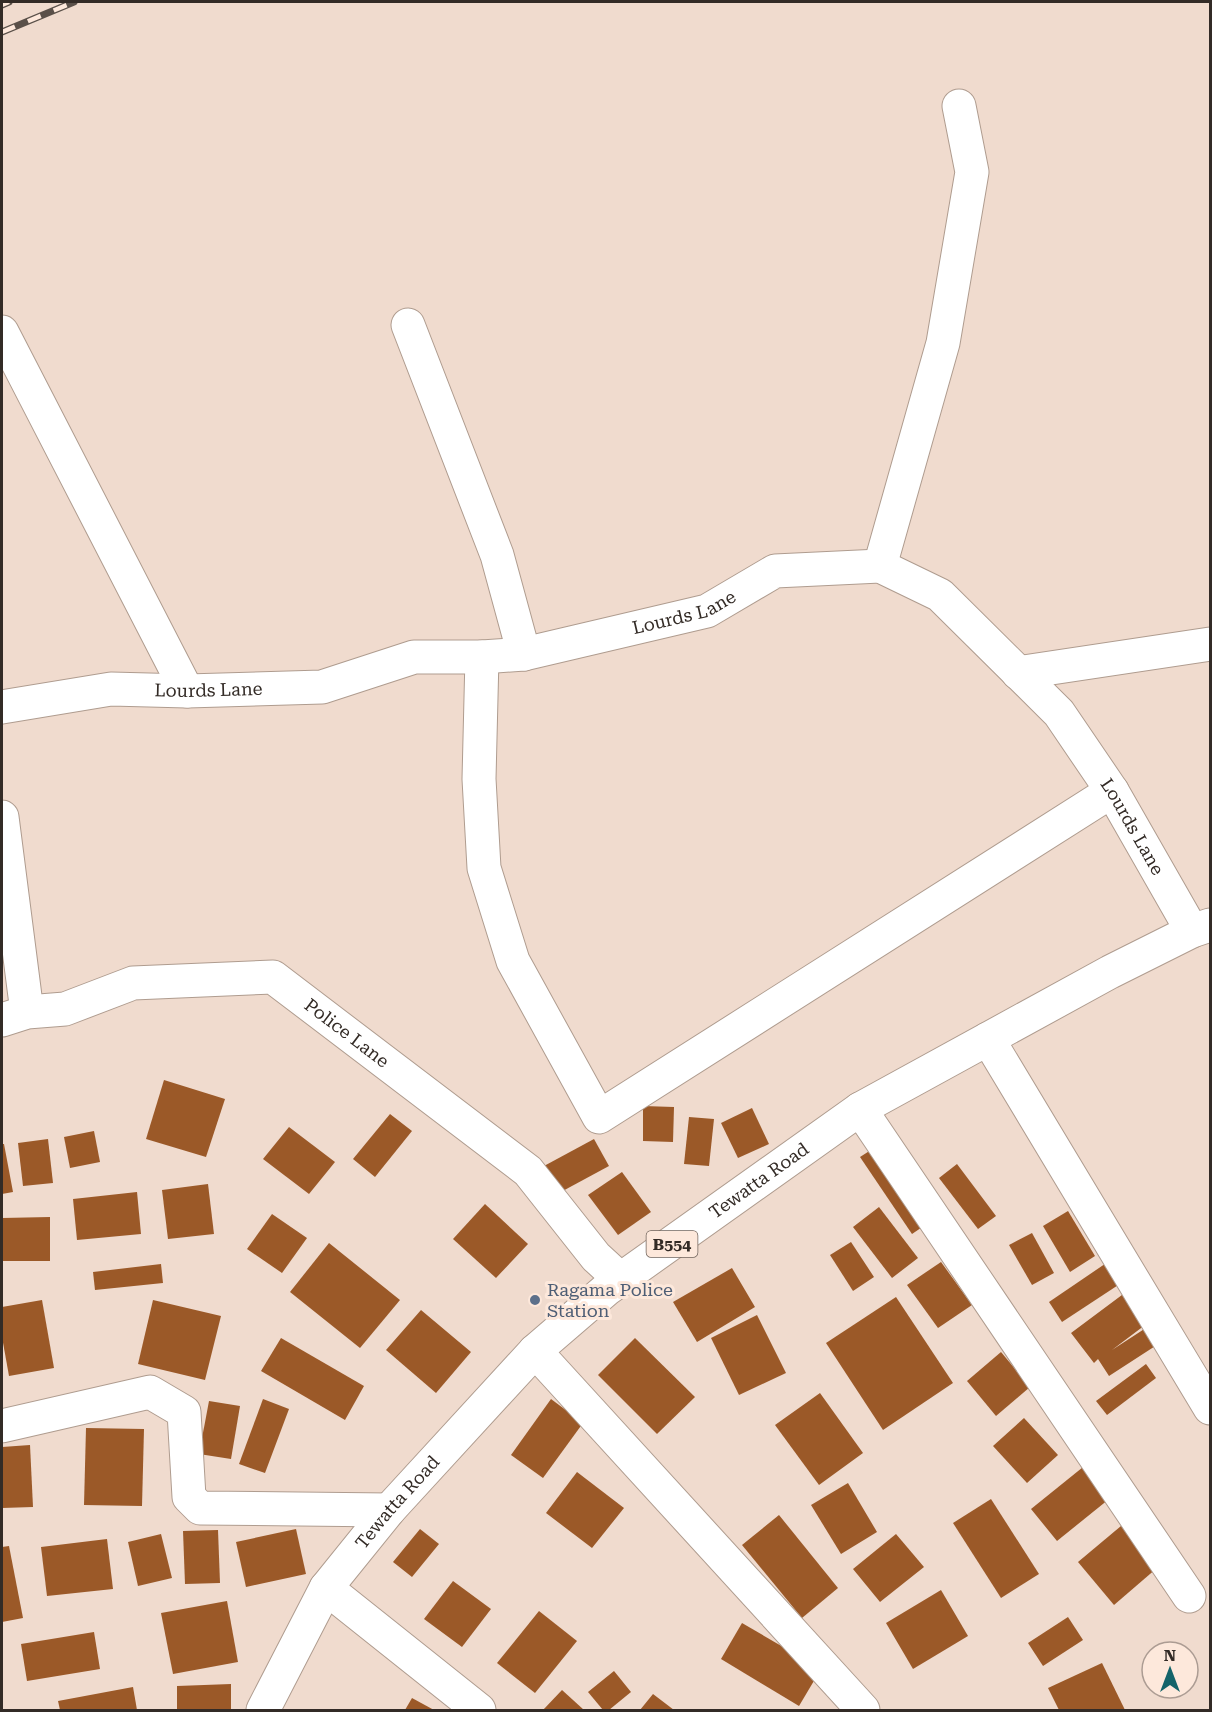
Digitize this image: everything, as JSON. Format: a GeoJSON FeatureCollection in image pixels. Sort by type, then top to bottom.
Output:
{"type":"FeatureCollection","features":[{"type":"Feature","properties":{"kind":"street"},"geometry":{"type":"LineString","coordinates":[[880,566],[943,343],[947,320],[972,172],[959,106]]}},
{"type":"Feature","properties":{"kind":"street"},"geometry":{"type":"LineString","coordinates":[[408,325],[496,555],[524,654]]}},
{"type":"Feature","properties":{"kind":"street"},"geometry":{"type":"LineString","coordinates":[[2,332],[187,691]]}},
{"type":"Feature","properties":{"kind":"street","name":"Lourds Lane"},"geometry":{"type":"LineString","coordinates":[[2,707],[111,689],[187,691],[322,687],[414,657],[482,657],[524,654],[707,611],[775,571],[880,566],[940,595],[1059,713],[1201,928]]}},
{"type":"Feature","properties":{"kind":"street"},"geometry":{"type":"LineString","coordinates":[[1018,674],[1210,644]]}},
{"type":"Feature","properties":{"kind":"street"},"geometry":{"type":"LineString","coordinates":[[482,657],[479,779],[484,868],[513,961],[598,1117],[1112,791]]}},
{"type":"Feature","properties":{"kind":"street"},"geometry":{"type":"LineString","coordinates":[[2,817],[14,1016]]}},
{"type":"Feature","properties":{"kind":"street","name":"Tewatta Road"},"geometry":{"type":"LineString","coordinates":[[263,1710],[327,1588],[389,1510],[536,1352],[607,1289],[861,1110],[1110,972],[1201,928]]}},
{"type":"Feature","properties":{"kind":"street","name":"Police Lane"},"geometry":{"type":"LineString","coordinates":[[14,1016],[65,1010],[133,983],[273,977],[528,1171],[596,1257],[621,1280]]}},
{"type":"Feature","properties":{"kind":"street"},"geometry":{"type":"LineString","coordinates":[[988,1039],[1210,1408]]}},
{"type":"Feature","properties":{"kind":"street"},"geometry":{"type":"LineString","coordinates":[[861,1110],[1189,1596]]}},
{"type":"Feature","properties":{"kind":"street"},"geometry":{"type":"LineString","coordinates":[[536,1352],[863,1710]]}},
{"type":"Feature","properties":{"kind":"street"},"geometry":{"type":"LineString","coordinates":[[2,1426],[150,1392],[184,1412],[189,1497],[200,1508],[389,1510]]}},
{"type":"Feature","properties":{"kind":"street"},"geometry":{"type":"LineString","coordinates":[[327,1588],[479,1710]]}},
{"type":"Feature","properties":{"kind":"building"},"geometry":{"type":"Polygon","coordinates":[[[164,1080],[225,1099],[206,1157],[146,1139],[164,1080]]]}},
{"type":"Feature","properties":{"kind":"building"},"geometry":{"type":"Polygon","coordinates":[[[643,1106],[674,1107],[673,1142],[643,1141],[643,1106]]]}},
{"type":"Feature","properties":{"kind":"building"},"geometry":{"type":"Polygon","coordinates":[[[752,1108],[769,1144],[738,1158],[721,1123],[752,1108]]]}},
{"type":"Feature","properties":{"kind":"building"},"geometry":{"type":"Polygon","coordinates":[[[390,1114],[412,1131],[375,1177],[353,1159],[390,1114]]]}},
{"type":"Feature","properties":{"kind":"building"},"geometry":{"type":"Polygon","coordinates":[[[689,1117],[714,1119],[709,1166],[684,1164],[689,1117]]]}},
{"type":"Feature","properties":{"kind":"building"},"geometry":{"type":"Polygon","coordinates":[[[289,1127],[335,1162],[309,1194],[263,1159],[289,1127]]]}},
{"type":"Feature","properties":{"kind":"building"},"geometry":{"type":"Polygon","coordinates":[[[94,1131],[100,1162],[70,1168],[64,1137],[94,1131]]]}},
{"type":"Feature","properties":{"kind":"building"},"geometry":{"type":"Polygon","coordinates":[[[48,1139],[53,1183],[23,1186],[18,1143],[48,1139]]]}},
{"type":"Feature","properties":{"kind":"building"},"geometry":{"type":"Polygon","coordinates":[[[594,1139],[609,1166],[559,1193],[544,1166],[594,1139]]]}},
{"type":"Feature","properties":{"kind":"building"},"geometry":{"type":"Polygon","coordinates":[[[885,1141],[937,1217],[912,1234],[860,1157],[885,1141]]]}},
{"type":"Feature","properties":{"kind":"building"},"geometry":{"type":"Polygon","coordinates":[[[2,1144],[4,1144],[13,1192],[2,1194],[2,1144]]]}},
{"type":"Feature","properties":{"kind":"building"},"geometry":{"type":"Polygon","coordinates":[[[957,1164],[996,1216],[978,1229],[939,1178],[957,1164]]]}},
{"type":"Feature","properties":{"kind":"building"},"geometry":{"type":"Polygon","coordinates":[[[622,1172],[651,1212],[618,1235],[588,1195],[622,1172]]]}},
{"type":"Feature","properties":{"kind":"building"},"geometry":{"type":"Polygon","coordinates":[[[208,1184],[214,1234],[168,1239],[162,1190],[208,1184]]]}},
{"type":"Feature","properties":{"kind":"building"},"geometry":{"type":"Polygon","coordinates":[[[137,1192],[141,1234],[77,1240],[73,1199],[137,1192]]]}},
{"type":"Feature","properties":{"kind":"building"},"geometry":{"type":"Polygon","coordinates":[[[485,1204],[528,1244],[496,1278],[453,1239],[485,1204]]]}},
{"type":"Feature","properties":{"kind":"building"},"geometry":{"type":"Polygon","coordinates":[[[879,1207],[918,1258],[892,1278],[853,1227],[879,1207]]]}},
{"type":"Feature","properties":{"kind":"building"},"geometry":{"type":"Polygon","coordinates":[[[1068,1211],[1095,1256],[1070,1272],[1043,1226],[1068,1211]]]}},
{"type":"Feature","properties":{"kind":"building"},"geometry":{"type":"Polygon","coordinates":[[[272,1214],[307,1238],[282,1273],[247,1249],[272,1214]]]}},
{"type":"Feature","properties":{"kind":"building"},"geometry":{"type":"Polygon","coordinates":[[[50,1217],[50,1261],[2,1261],[2,1218],[50,1217]]]}},
{"type":"Feature","properties":{"kind":"building"},"geometry":{"type":"Polygon","coordinates":[[[1032,1233],[1054,1273],[1032,1285],[1009,1245],[1032,1233]]]}},
{"type":"Feature","properties":{"kind":"building"},"geometry":{"type":"Polygon","coordinates":[[[851,1242],[874,1277],[853,1291],[830,1255],[851,1242]]]}},
{"type":"Feature","properties":{"kind":"building"},"geometry":{"type":"Polygon","coordinates":[[[329,1243],[400,1300],[360,1348],[290,1292],[329,1243]]]}},
{"type":"Feature","properties":{"kind":"building"},"geometry":{"type":"Polygon","coordinates":[[[1121,1253],[1135,1274],[1062,1322],[1049,1302],[1121,1253]]]}},
{"type":"Feature","properties":{"kind":"building"},"geometry":{"type":"Polygon","coordinates":[[[941,1262],[972,1305],[938,1328],[907,1285],[941,1262]]]}},
{"type":"Feature","properties":{"kind":"building"},"geometry":{"type":"Polygon","coordinates":[[[161,1264],[163,1283],[95,1290],[93,1272],[161,1264]]]}},
{"type":"Feature","properties":{"kind":"building"},"geometry":{"type":"Polygon","coordinates":[[[732,1268],[755,1307],[697,1342],[673,1302],[732,1268]]]}},
{"type":"Feature","properties":{"kind":"building"},"geometry":{"type":"Polygon","coordinates":[[[1130,1289],[1153,1319],[1112,1350],[1152,1324],[1163,1341],[1109,1376],[1098,1359],[1094,1363],[1071,1333],[1130,1289]]]}},
{"type":"Feature","properties":{"kind":"building"},"geometry":{"type":"Polygon","coordinates":[[[896,1297],[953,1383],[883,1430],[826,1343],[896,1297]]]}},
{"type":"Feature","properties":{"kind":"building"},"geometry":{"type":"Polygon","coordinates":[[[42,1300],[54,1368],[9,1376],[2,1337],[2,1307],[42,1300]]]}},
{"type":"Feature","properties":{"kind":"building"},"geometry":{"type":"Polygon","coordinates":[[[153,1300],[221,1316],[205,1380],[138,1364],[153,1300]]]}},
{"type":"Feature","properties":{"kind":"building"},"geometry":{"type":"Polygon","coordinates":[[[421,1310],[471,1352],[436,1393],[386,1350],[421,1310]]]}},
{"type":"Feature","properties":{"kind":"building"},"geometry":{"type":"Polygon","coordinates":[[[757,1315],[786,1373],[739,1395],[711,1338],[757,1315]]]}},
{"type":"Feature","properties":{"kind":"building"},"geometry":{"type":"Polygon","coordinates":[[[281,1338],[364,1386],[345,1420],[261,1371],[281,1338]]]}},
{"type":"Feature","properties":{"kind":"building"},"geometry":{"type":"Polygon","coordinates":[[[635,1338],[695,1397],[657,1434],[598,1375],[635,1338]]]}},
{"type":"Feature","properties":{"kind":"building"},"geometry":{"type":"Polygon","coordinates":[[[1001,1352],[1030,1387],[996,1416],[967,1381],[1001,1352]]]}},
{"type":"Feature","properties":{"kind":"building"},"geometry":{"type":"Polygon","coordinates":[[[1146,1364],[1156,1378],[1107,1415],[1096,1401],[1146,1364]]]}},
{"type":"Feature","properties":{"kind":"building"},"geometry":{"type":"Polygon","coordinates":[[[820,1393],[863,1453],[819,1485],[775,1425],[820,1393]]]}},
{"type":"Feature","properties":{"kind":"building"},"geometry":{"type":"Polygon","coordinates":[[[263,1399],[289,1409],[265,1473],[239,1464],[263,1399]]]}},
{"type":"Feature","properties":{"kind":"building"},"geometry":{"type":"Polygon","coordinates":[[[551,1399],[583,1423],[543,1478],[511,1455],[551,1399]]]}},
{"type":"Feature","properties":{"kind":"building"},"geometry":{"type":"Polygon","coordinates":[[[209,1401],[240,1406],[231,1459],[199,1454],[209,1401]]]}},
{"type":"Feature","properties":{"kind":"building"},"geometry":{"type":"Polygon","coordinates":[[[1024,1418],[1058,1455],[1027,1483],[993,1446],[1024,1418]]]}},
{"type":"Feature","properties":{"kind":"building"},"geometry":{"type":"Polygon","coordinates":[[[86,1428],[144,1429],[142,1506],[84,1505],[86,1428]]]}},
{"type":"Feature","properties":{"kind":"building"},"geometry":{"type":"Polygon","coordinates":[[[30,1445],[33,1507],[2,1508],[2,1447],[30,1445]]]}},
{"type":"Feature","properties":{"kind":"building"},"geometry":{"type":"Polygon","coordinates":[[[1093,1459],[1119,1491],[1057,1541],[1031,1509],[1093,1459]]]}},
{"type":"Feature","properties":{"kind":"building"},"geometry":{"type":"Polygon","coordinates":[[[577,1472],[624,1508],[592,1548],[546,1513],[577,1472]]]}},
{"type":"Feature","properties":{"kind":"building"},"geometry":{"type":"Polygon","coordinates":[[[848,1483],[877,1532],[841,1554],[811,1505],[848,1483]]]}},
{"type":"Feature","properties":{"kind":"building"},"geometry":{"type":"Polygon","coordinates":[[[991,1499],[1039,1574],[1001,1598],[953,1523],[991,1499]]]}},
{"type":"Feature","properties":{"kind":"building"},"geometry":{"type":"Polygon","coordinates":[[[779,1515],[838,1588],[802,1618],[742,1545],[779,1515]]]}},
{"type":"Feature","properties":{"kind":"building"},"geometry":{"type":"Polygon","coordinates":[[[1121,1526],[1157,1568],[1114,1605],[1078,1562],[1121,1526]]]}},
{"type":"Feature","properties":{"kind":"building"},"geometry":{"type":"Polygon","coordinates":[[[296,1529],[306,1574],[246,1587],[236,1542],[296,1529]]]}},
{"type":"Feature","properties":{"kind":"building"},"geometry":{"type":"Polygon","coordinates":[[[420,1529],[439,1544],[412,1577],[393,1562],[420,1529]]]}},
{"type":"Feature","properties":{"kind":"building"},"geometry":{"type":"Polygon","coordinates":[[[218,1530],[220,1583],[185,1584],[183,1531],[218,1530]]]}},
{"type":"Feature","properties":{"kind":"building"},"geometry":{"type":"Polygon","coordinates":[[[161,1534],[172,1578],[138,1586],[128,1542],[161,1534]]]}},
{"type":"Feature","properties":{"kind":"building"},"geometry":{"type":"Polygon","coordinates":[[[896,1534],[924,1567],[880,1602],[853,1569],[896,1534]]]}},
{"type":"Feature","properties":{"kind":"building"},"geometry":{"type":"Polygon","coordinates":[[[107,1539],[113,1589],[47,1596],[41,1547],[107,1539]]]}},
{"type":"Feature","properties":{"kind":"building"},"geometry":{"type":"Polygon","coordinates":[[[9,1546],[23,1618],[2,1622],[2,1547],[9,1546]]]}},
{"type":"Feature","properties":{"kind":"building"},"geometry":{"type":"Polygon","coordinates":[[[453,1581],[491,1609],[462,1647],[424,1619],[453,1581]]]}},
{"type":"Feature","properties":{"kind":"building"},"geometry":{"type":"Polygon","coordinates":[[[941,1590],[968,1636],[913,1669],[886,1623],[941,1590]]]}},
{"type":"Feature","properties":{"kind":"building"},"geometry":{"type":"Polygon","coordinates":[[[227,1601],[238,1662],[173,1674],[161,1613],[227,1601]]]}},
{"type":"Feature","properties":{"kind":"building"},"geometry":{"type":"Polygon","coordinates":[[[539,1611],[577,1641],[535,1693],[497,1663],[539,1611]]]}},
{"type":"Feature","properties":{"kind":"building"},"geometry":{"type":"Polygon","coordinates":[[[1068,1617],[1083,1640],[1043,1666],[1028,1643],[1068,1617]]]}},
{"type":"Feature","properties":{"kind":"building"},"geometry":{"type":"Polygon","coordinates":[[[742,1623],[821,1669],[799,1706],[721,1659],[742,1623]]]}},
{"type":"Feature","properties":{"kind":"building"},"geometry":{"type":"Polygon","coordinates":[[[94,1632],[100,1669],[27,1681],[21,1644],[94,1632]]]}},
{"type":"Feature","properties":{"kind":"building"},"geometry":{"type":"Polygon","coordinates":[[[1102,1663],[1125,1710],[1059,1710],[1048,1688],[1102,1663]]]}},
{"type":"Feature","properties":{"kind":"building"},"geometry":{"type":"Polygon","coordinates":[[[614,1671],[631,1692],[609,1710],[603,1710],[588,1692],[614,1671]]]}},
{"type":"Feature","properties":{"kind":"building"},"geometry":{"type":"Polygon","coordinates":[[[231,1684],[231,1710],[177,1710],[177,1686],[231,1684]]]}},
{"type":"Feature","properties":{"kind":"building"},"geometry":{"type":"Polygon","coordinates":[[[133,1687],[137,1710],[60,1710],[58,1701],[133,1687]]]}},
{"type":"Feature","properties":{"kind":"building"},"geometry":{"type":"Polygon","coordinates":[[[562,1690],[584,1710],[543,1710],[562,1690]]]}},
{"type":"Feature","properties":{"kind":"building"},"geometry":{"type":"Polygon","coordinates":[[[653,1694],[674,1710],[640,1710],[653,1694]]]}},
{"type":"Feature","properties":{"kind":"building"},"geometry":{"type":"Polygon","coordinates":[[[412,1698],[434,1710],[405,1710],[412,1698]]]}},
{"type":"Feature","properties":{"kind":"railway"},"geometry":{"type":"LineString","coordinates":[[2,5],[9,2]]}},
{"type":"Feature","properties":{"kind":"railway"},"geometry":{"type":"LineString","coordinates":[[2,32],[74,2]]}},
{"type":"Feature","properties":{"kind":"place","name":"Ragama Police Station"},"geometry":{"type":"Point","coordinates":[535,1300]}}]}
